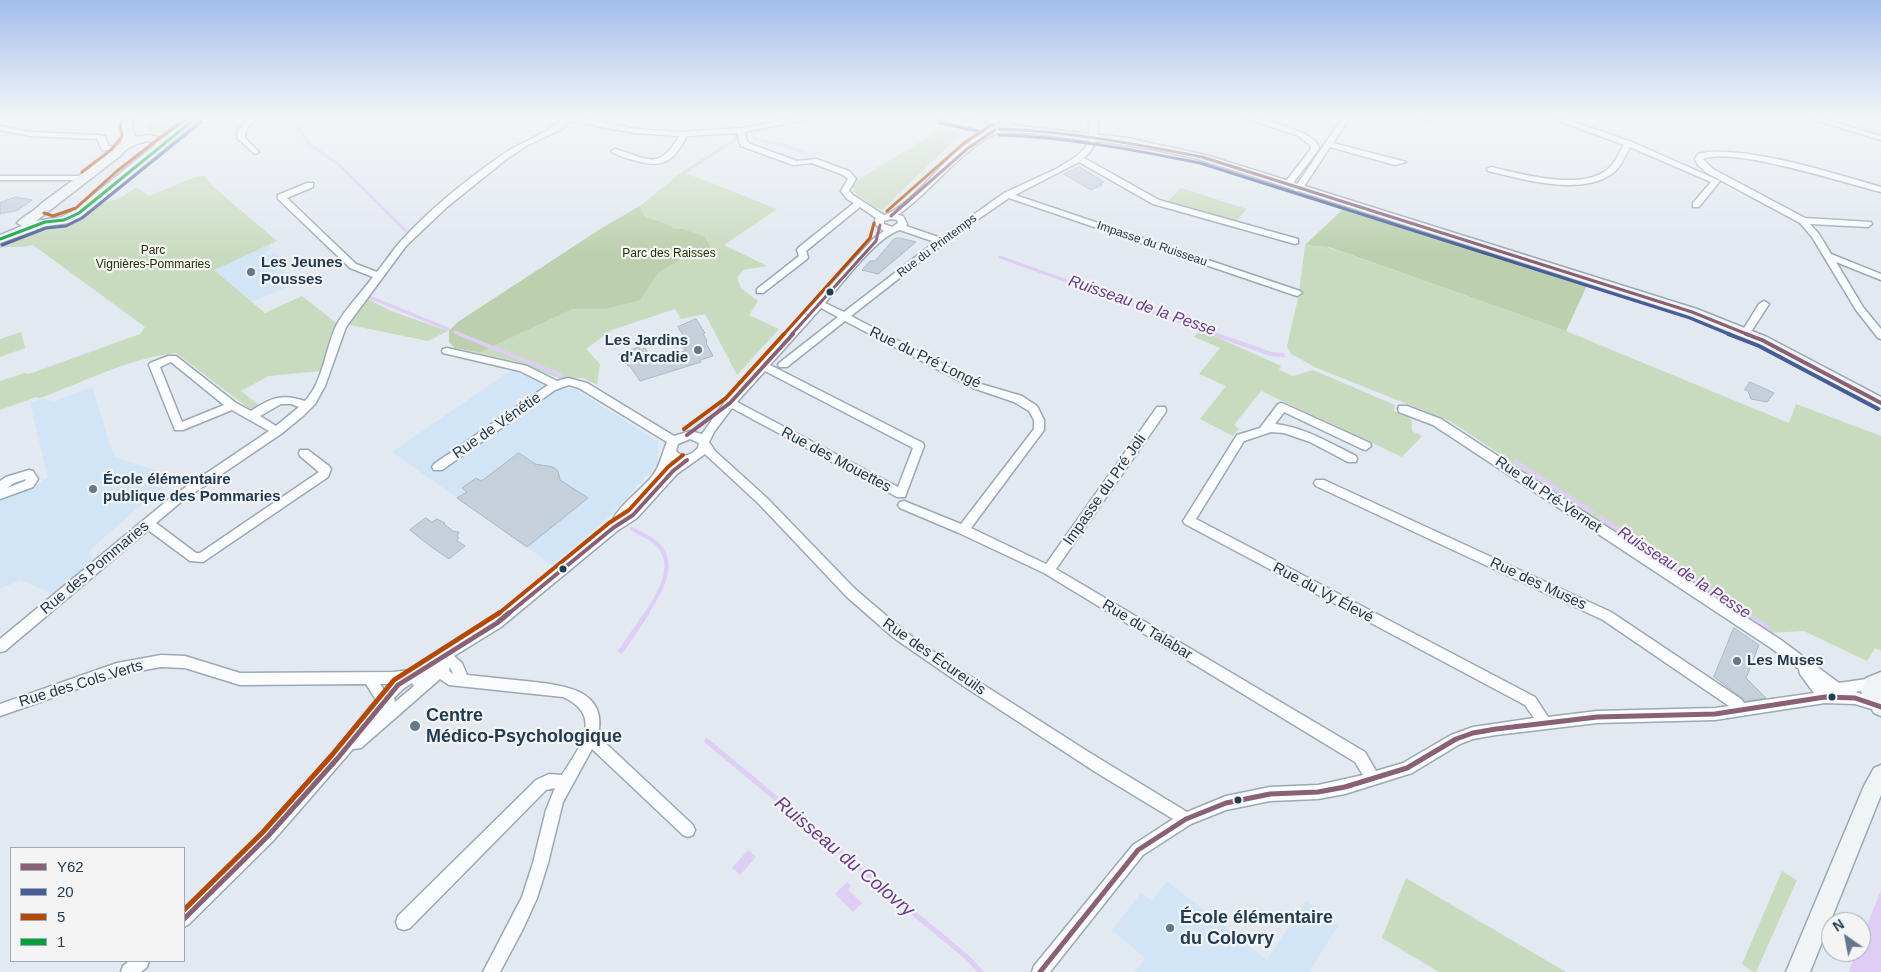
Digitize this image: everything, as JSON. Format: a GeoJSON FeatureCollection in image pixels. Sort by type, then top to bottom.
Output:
{"type":"FeatureCollection","features":[{"type":"Feature","properties":{"kind":"main road"},"geometry":{"type":"LineString","coordinates":[[0,239],[41,218],[46,206],[104,162]]}},
{"type":"Feature","properties":{"kind":"main road"},"geometry":{"type":"LineString","coordinates":[[0,233],[41,218],[64,220],[79,213],[130,173],[140,162]]}},
{"type":"Feature","properties":{"kind":"main road"},"geometry":{"type":"LineString","coordinates":[[1214,162],[1636,293],[1746,333],[1810,364],[1881,403]]}},
{"type":"Feature","properties":{"kind":"main road"},"geometry":{"type":"LineString","coordinates":[[1877,682],[1871,692],[1880,706]]}},
{"type":"Feature","properties":{"kind":"main road"},"geometry":{"type":"LineString","coordinates":[[1798,972],[1870,793],[1880,777]]}},
{"type":"Feature","properties":{"kind":"street","name":"Rue des Pommaries"},"geometry":{"type":"LineString","coordinates":[[0,647],[178,498],[276,431],[307,405],[320,386],[341,326],[403,244],[444,205],[497,162]]}},
{"type":"Feature","properties":{"kind":"street"},"geometry":{"type":"LineString","coordinates":[[817,162],[846,173],[852,179],[846,191],[884,220],[942,241]]}},
{"type":"Feature","properties":{"kind":"street"},"geometry":{"type":"LineString","coordinates":[[876,241],[884,220],[912,200],[950,162]]}},
{"type":"Feature","properties":{"kind":"street","name":"Rue du Printemps"},"geometry":{"type":"LineString","coordinates":[[783,365],[942,241],[1007,195],[1070,162]]}},
{"type":"Feature","properties":{"kind":"street"},"geometry":{"type":"LineString","coordinates":[[1086,162],[1156,202],[1295,241]]}},
{"type":"Feature","properties":{"kind":"street"},"geometry":{"type":"LineString","coordinates":[[1292,187],[1307,162]]}},
{"type":"Feature","properties":{"kind":"street"},"geometry":{"type":"LineString","coordinates":[[1292,187],[1313,162]]}},
{"type":"Feature","properties":{"kind":"street"},"geometry":{"type":"LineString","coordinates":[[1491,170],[1558,182],[1592,179],[1609,172],[1616,162]]}},
{"type":"Feature","properties":{"kind":"street"},"geometry":{"type":"LineString","coordinates":[[1673,162],[1760,198]]}},
{"type":"Feature","properties":{"kind":"street"},"geometry":{"type":"LineString","coordinates":[[1700,162],[1710,171],[1803,221],[1816,236],[1859,308],[1881,336]]}},
{"type":"Feature","properties":{"kind":"street"},"geometry":{"type":"LineString","coordinates":[[1774,162],[1881,190]]}},
{"type":"Feature","properties":{"kind":"street"},"geometry":{"type":"LineString","coordinates":[[0,178],[77,182]]}},
{"type":"Feature","properties":{"kind":"street"},"geometry":{"type":"LineString","coordinates":[[1696,205],[1715,180]]}},
{"type":"Feature","properties":{"kind":"street"},"geometry":{"type":"LineString","coordinates":[[310,185],[281,197],[353,266],[379,276]]}},
{"type":"Feature","properties":{"kind":"street","name":"Impasse du Ruisseau"},"geometry":{"type":"LineString","coordinates":[[1007,195],[1297,293]]}},
{"type":"Feature","properties":{"kind":"street"},"geometry":{"type":"LineString","coordinates":[[337,759],[377,727],[445,663],[560,573],[613,528],[633,515],[673,471],[688,459],[700,454],[709,431],[730,403],[876,241],[897,225],[912,200]]}},
{"type":"Feature","properties":{"kind":"street"},"geometry":{"type":"LineString","coordinates":[[760,291],[804,257],[801,250],[860,203]]}},
{"type":"Feature","properties":{"kind":"street"},"geometry":{"type":"LineString","coordinates":[[884,220],[897,225]]}},
{"type":"Feature","properties":{"kind":"street"},"geometry":{"type":"LineString","coordinates":[[1803,221],[1868,224]]}},
{"type":"Feature","properties":{"kind":"street"},"geometry":{"type":"LineString","coordinates":[[1828,256],[1881,277]]}},
{"type":"Feature","properties":{"kind":"street","name":"Rue du Pré Longé"},"geometry":{"type":"LineString","coordinates":[[820,304],[977,386],[1018,399],[1033,409],[1039,420],[1039,430],[963,530]]}},
{"type":"Feature","properties":{"kind":"street"},"geometry":{"type":"LineString","coordinates":[[1746,333],[1764,304]]}},
{"type":"Feature","properties":{"kind":"street","name":"Rue de Vénétie"},"geometry":{"type":"LineString","coordinates":[[447,350],[523,368],[556,385]]}},
{"type":"Feature","properties":{"kind":"street"},"geometry":{"type":"LineString","coordinates":[[232,406],[179,427],[154,366],[172,358],[232,406],[276,431]]}},
{"type":"Feature","properties":{"kind":"street","name":"Rue des Mouettes"},"geometry":{"type":"LineString","coordinates":[[730,403],[901,494],[919,446],[762,366]]}},
{"type":"Feature","properties":{"kind":"street","name":"Rue de Vénétie"},"geometry":{"type":"LineString","coordinates":[[438,468],[556,385],[568,381],[574,382],[599,396],[672,445]]}},
{"type":"Feature","properties":{"kind":"street"},"geometry":{"type":"LineString","coordinates":[[252,416],[268,405],[281,400],[290,400],[307,405]]}},
{"type":"Feature","properties":{"kind":"street"},"geometry":{"type":"LineString","coordinates":[[613,528],[662,471],[672,445],[700,429],[712,416],[730,403]]}},
{"type":"Feature","properties":{"kind":"street"},"geometry":{"type":"LineString","coordinates":[[1264,431],[1282,407],[1366,446]]}},
{"type":"Feature","properties":{"kind":"street","name":"Rue du Pré-Vernet"},"geometry":{"type":"LineString","coordinates":[[1403,409],[1437,422],[1473,445],[1776,644],[1838,690]]}},
{"type":"Feature","properties":{"kind":"street","name":"Impasse du Pré Joli"},"geometry":{"type":"LineString","coordinates":[[1048,570],[1161,410]]}},
{"type":"Feature","properties":{"kind":"street"},"geometry":{"type":"LineString","coordinates":[[1264,431],[1274,428],[1293,431],[1352,459]]}},
{"type":"Feature","properties":{"kind":"street","name":"Rue du Vy Élevé"},"geometry":{"type":"LineString","coordinates":[[1264,431],[1252,437],[1241,438],[1189,521],[1530,701],[1545,723]]}},
{"type":"Feature","properties":{"kind":"street"},"geometry":{"type":"LineString","coordinates":[[687,435],[697,436],[705,445]]}},
{"type":"Feature","properties":{"kind":"street"},"geometry":{"type":"LineString","coordinates":[[672,445],[673,457],[688,459]]}},
{"type":"Feature","properties":{"kind":"street","name":"Rue des Écureuils"},"geometry":{"type":"LineString","coordinates":[[705,445],[725,467],[763,500],[815,556],[882,621],[929,656],[1144,796],[1180,822]]}},
{"type":"Feature","properties":{"kind":"street"},"geometry":{"type":"LineString","coordinates":[[148,524],[194,558],[202,557],[324,474],[325,470],[304,453]]}},
{"type":"Feature","properties":{"kind":"street","name":"Rue des Écureuils"},"geometry":{"type":"LineString","coordinates":[[688,459],[725,467]]}},
{"type":"Feature","properties":{"kind":"street"},"geometry":{"type":"LineString","coordinates":[[0,487],[20,475],[29,474],[32,479],[28,484],[0,495]]}},
{"type":"Feature","properties":{"kind":"street","name":"Rue des Muses"},"geometry":{"type":"LineString","coordinates":[[1320,483],[1607,616],[1736,703],[1742,711]]}},
{"type":"Feature","properties":{"kind":"street","name":"Rue du Talabar"},"geometry":{"type":"LineString","coordinates":[[904,505],[1048,570],[1360,757],[1373,779]]}},
{"type":"Feature","properties":{"kind":"street","name":"Rue des Cols Verts"},"geometry":{"type":"LineString","coordinates":[[0,710],[117,669],[161,661],[185,662],[240,679],[394,678],[412,675]]}},
{"type":"Feature","properties":{"kind":"street"},"geometry":{"type":"LineString","coordinates":[[1799,662],[1825,697]]}},
{"type":"Feature","properties":{"kind":"street"},"geometry":{"type":"LineString","coordinates":[[185,918],[268,836],[337,759],[398,685],[412,675],[445,663]]}},
{"type":"Feature","properties":{"kind":"street"},"geometry":{"type":"LineString","coordinates":[[445,663],[449,679],[564,691],[578,696],[586,703],[592,717],[590,738],[556,801],[538,873],[507,945],[491,972]]}},
{"type":"Feature","properties":{"kind":"street"},"geometry":{"type":"LineString","coordinates":[[412,675],[416,677],[421,686]]}},
{"type":"Feature","properties":{"kind":"street"},"geometry":{"type":"LineString","coordinates":[[370,678],[384,700],[400,704]]}},
{"type":"Feature","properties":{"kind":"street"},"geometry":{"type":"LineString","coordinates":[[1825,697],[1838,690],[1877,682]]}},
{"type":"Feature","properties":{"kind":"street"},"geometry":{"type":"LineString","coordinates":[[1040,972],[1138,850],[1180,822],[1238,799],[1270,794],[1318,792],[1345,788],[1407,768],[1456,739],[1473,733],[1597,717],[1715,714],[1825,697],[1855,698],[1880,706]]}},
{"type":"Feature","properties":{"kind":"street"},"geometry":{"type":"LineString","coordinates":[[590,738],[688,830]]}},
{"type":"Feature","properties":{"kind":"street"},"geometry":{"type":"LineString","coordinates":[[404,922],[541,785],[549,781],[565,782]]}},
{"type":"Feature","properties":{"kind":"street"},"geometry":{"type":"LineString","coordinates":[[129,972],[140,962]]}},
{"type":"Feature","properties":{"kind":"shaded area","name":"Les Jeunes Pousses"},"geometry":{"type":"Polygon","coordinates":[[[269,245],[272,248],[265,252],[267,255],[274,252],[279,256],[272,259],[289,275],[291,274],[296,282],[252,302],[213,270],[269,245]]]}},
{"type":"Feature","properties":{"kind":"shaded area"},"geometry":{"type":"Polygon","coordinates":[[[511,370],[540,381],[553,391],[574,388],[658,442],[658,463],[610,516],[552,565],[392,452],[511,370]]]}},
{"type":"Feature","properties":{"kind":"shaded area","name":"École élémentaire publique des Pommaries"},"geometry":{"type":"Polygon","coordinates":[[[92,387],[114,457],[174,476],[89,551],[92,563],[55,595],[21,580],[0,589],[0,499],[43,482],[42,480],[48,478],[30,403],[43,398],[53,402],[92,387]]]}},
{"type":"Feature","properties":{"kind":"shaded area"},"geometry":{"type":"Polygon","coordinates":[[[748,850],[756,857],[740,875],[732,868],[748,850]]]}},
{"type":"Feature","properties":{"kind":"shaded area","name":"École élémentaire du Colovry"},"geometry":{"type":"Polygon","coordinates":[[[1167,881],[1267,960],[1306,901],[1338,926],[1309,972],[1135,972],[1145,958],[1112,930],[1141,893],[1152,901],[1167,881]]]}},
{"type":"Feature","properties":{"kind":"shaded area"},"geometry":{"type":"Polygon","coordinates":[[[847,882],[851,886],[848,890],[862,903],[853,912],[835,894],[847,882]]]}},
{"type":"Feature","properties":{"kind":"shaded area"},"geometry":{"type":"Polygon","coordinates":[[[1881,890],[1881,972],[1849,972],[1852,962],[1871,962],[1871,915],[1881,890]]]}},
{"type":"Feature","properties":{"kind":"green space","name":"Parc des Raisses"},"geometry":{"type":"Polygon","coordinates":[[[697,162],[703,162],[686,173],[777,209],[724,245],[767,266],[743,270],[737,278],[741,288],[758,301],[749,315],[779,329],[737,375],[705,314],[681,319],[675,309],[612,330],[586,349],[600,364],[597,385],[583,378],[559,378],[514,361],[455,348],[449,342],[449,331],[458,322],[602,228],[640,206],[697,162]]]}},
{"type":"Feature","properties":{"kind":"green space"},"geometry":{"type":"Polygon","coordinates":[[[887,162],[931,162],[882,210],[873,206],[853,191],[855,189],[853,187],[858,180],[887,162]]]}},
{"type":"Feature","properties":{"kind":"green space","name":"Parc Vignières-Pommaries"},"geometry":{"type":"Polygon","coordinates":[[[205,176],[210,184],[277,241],[214,270],[265,313],[302,296],[335,322],[337,325],[321,371],[269,376],[241,391],[260,406],[251,410],[176,353],[124,365],[40,398],[36,397],[0,410],[0,381],[25,373],[29,374],[140,334],[145,327],[33,245],[0,248],[0,242],[97,201],[108,201],[118,198],[136,187],[149,196],[195,177],[205,176]]]}},
{"type":"Feature","properties":{"kind":"green space"},"geometry":{"type":"Polygon","coordinates":[[[1181,188],[1247,209],[1236,221],[1165,204],[1181,188]]]}},
{"type":"Feature","properties":{"kind":"green space"},"geometry":{"type":"Polygon","coordinates":[[[640,206],[643,215],[674,229],[683,229],[705,237],[710,247],[688,255],[659,272],[640,300],[606,309],[572,309],[480,352],[455,348],[449,342],[449,331],[458,322],[602,228],[640,206]]]}},
{"type":"Feature","properties":{"kind":"green space"},"geometry":{"type":"Polygon","coordinates":[[[1345,207],[1588,283],[1566,331],[1329,247],[1305,245],[1345,207]]]}},
{"type":"Feature","properties":{"kind":"green space"},"geometry":{"type":"Polygon","coordinates":[[[1305,245],[1328,247],[1566,331],[1789,423],[1796,404],[1881,436],[1881,651],[1875,648],[1867,661],[1804,631],[1769,633],[1450,421],[1317,368],[1291,354],[1287,346],[1299,294],[1305,245]]]}},
{"type":"Feature","properties":{"kind":"green space"},"geometry":{"type":"Polygon","coordinates":[[[368,299],[391,311],[448,331],[428,341],[350,325],[368,299]]]}},
{"type":"Feature","properties":{"kind":"green space"},"geometry":{"type":"Polygon","coordinates":[[[1201,330],[1281,366],[1279,370],[1293,376],[1313,370],[1395,405],[1394,411],[1408,417],[1412,421],[1412,431],[1422,436],[1402,457],[1261,391],[1234,425],[1239,429],[1233,436],[1200,419],[1226,386],[1199,374],[1220,348],[1194,337],[1201,330]]]}},
{"type":"Feature","properties":{"kind":"green space"},"geometry":{"type":"Polygon","coordinates":[[[21,332],[25,348],[0,357],[0,339],[21,332]]]}},
{"type":"Feature","properties":{"kind":"green space"},"geometry":{"type":"Polygon","coordinates":[[[1782,871],[1797,880],[1756,972],[1753,972],[1742,964],[1782,871]]]}},
{"type":"Feature","properties":{"kind":"green space"},"geometry":{"type":"Polygon","coordinates":[[[1406,878],[1566,972],[1439,972],[1382,938],[1406,878]]]}},
{"type":"Feature","properties":{"kind":"building"},"geometry":{"type":"Polygon","coordinates":[[[1080,167],[1104,182],[1099,184],[1102,185],[1091,190],[1064,174],[1080,167]]]}},
{"type":"Feature","properties":{"kind":"building"},"geometry":{"type":"Polygon","coordinates":[[[16,197],[32,200],[18,210],[0,214],[0,203],[16,197]]]}},
{"type":"Feature","properties":{"kind":"building"},"geometry":{"type":"Polygon","coordinates":[[[900,238],[916,242],[878,274],[862,270],[870,261],[875,261],[894,239],[900,238]]]}},
{"type":"Feature","properties":{"kind":"building","name":"Les Jardins d'Arcadie"},"geometry":{"type":"Polygon","coordinates":[[[696,319],[705,333],[703,334],[707,340],[706,343],[713,356],[700,360],[701,362],[640,381],[630,366],[627,363],[624,364],[619,354],[639,347],[641,350],[645,348],[652,361],[685,351],[683,348],[690,346],[678,327],[696,319]]]}},
{"type":"Feature","properties":{"kind":"building"},"geometry":{"type":"Polygon","coordinates":[[[1750,382],[1774,393],[1767,402],[1751,399],[1748,391],[1745,390],[1750,382]]]}},
{"type":"Feature","properties":{"kind":"building"},"geometry":{"type":"Polygon","coordinates":[[[519,453],[535,464],[553,467],[558,471],[560,480],[588,498],[527,547],[457,498],[467,492],[462,488],[476,478],[481,481],[519,453]]]}},
{"type":"Feature","properties":{"kind":"building"},"geometry":{"type":"Polygon","coordinates":[[[426,518],[432,522],[437,519],[445,523],[453,531],[459,532],[457,536],[459,538],[456,540],[465,546],[449,559],[430,546],[410,530],[426,518]]]}},
{"type":"Feature","properties":{"kind":"building","name":"Les Muses"},"geometry":{"type":"Polygon","coordinates":[[[1734,628],[1759,645],[1746,678],[1766,698],[1746,701],[1714,677],[1734,628]]]}},
{"type":"Feature","properties":{"kind":"waterway"},"geometry":{"type":"LineString","coordinates":[[336,162],[406,231]]}},
{"type":"Feature","properties":{"kind":"waterway","name":"Ruisseau de la Pesse"},"geometry":{"type":"LineString","coordinates":[[1000,257],[1217,335]]}},
{"type":"Feature","properties":{"kind":"waterway"},"geometry":{"type":"LineString","coordinates":[[369,297],[448,329]]}},
{"type":"Feature","properties":{"kind":"waterway","name":"Ruisseau du Colovry"},"geometry":{"type":"LineString","coordinates":[[455,332],[462,335]]}},
{"type":"Feature","properties":{"kind":"waterway","name":"Ruisseau du Colovry"},"geometry":{"type":"LineString","coordinates":[[459,334],[561,375]]}},
{"type":"Feature","properties":{"kind":"waterway","name":"Ruisseau de la Pesse"},"geometry":{"type":"LineString","coordinates":[[1214,334],[1271,354],[1283,355]]}},
{"type":"Feature","properties":{"kind":"waterway","name":"Ruisseau de la Pesse"},"geometry":{"type":"LineString","coordinates":[[1515,461],[1592,512]]}},
{"type":"Feature","properties":{"kind":"waterway","name":"Ruisseau de la Pesse"},"geometry":{"type":"LineString","coordinates":[[1600,517],[1747,614]]}},
{"type":"Feature","properties":{"kind":"waterway"},"geometry":{"type":"LineString","coordinates":[[632,529],[656,543],[663,551],[666,560],[666,569],[661,588],[646,614]]}},
{"type":"Feature","properties":{"kind":"waterway"},"geometry":{"type":"LineString","coordinates":[[621,651],[647,613]]}},
{"type":"Feature","properties":{"kind":"waterway","name":"Ruisseau de la Pesse"},"geometry":{"type":"LineString","coordinates":[[1745,613],[1768,628]]}},
{"type":"Feature","properties":{"kind":"waterway","name":"Ruisseau du Colovry"},"geometry":{"type":"LineString","coordinates":[[707,741],[969,959],[981,972]]}},
{"type":"Feature","properties":{"kind":"transit line","name":"5"},"geometry":{"type":"LineString","coordinates":[[82,172],[95,162]]}},
{"type":"Feature","properties":{"kind":"transit line","name":"5"},"geometry":{"type":"LineString","coordinates":[[44,213],[53,216],[76,208],[128,162]]}},
{"type":"Feature","properties":{"kind":"transit line","name":"1"},"geometry":{"type":"LineString","coordinates":[[0,239],[45,222],[64,220],[79,213],[141,162]]}},
{"type":"Feature","properties":{"kind":"transit line","name":"20"},"geometry":{"type":"LineString","coordinates":[[2,245],[46,228],[66,226],[82,218],[151,162]]}},
{"type":"Feature","properties":{"kind":"transit line","name":"5"},"geometry":{"type":"LineString","coordinates":[[887,211],[942,162]]}},
{"type":"Feature","properties":{"kind":"transit line","name":"Y62"},"geometry":{"type":"LineString","coordinates":[[891,216],[917,195],[952,162]]}},
{"type":"Feature","properties":{"kind":"transit line","name":"20"},"geometry":{"type":"LineString","coordinates":[[1197,162],[1690,318],[1759,346],[1878,409]]}},
{"type":"Feature","properties":{"kind":"transit line","name":"Y62"},"geometry":{"type":"LineString","coordinates":[[1219,162],[1692,312],[1762,340],[1881,403]]}},
{"type":"Feature","properties":{"kind":"transit line","name":"5"},"geometry":{"type":"LineString","coordinates":[[684,429],[726,398],[870,238],[874,223]]}},
{"type":"Feature","properties":{"kind":"transit line","name":"Y62"},"geometry":{"type":"LineString","coordinates":[[687,435],[730,403],[876,241],[880,225]]}},
{"type":"Feature","properties":{"kind":"transit line","name":"5"},"geometry":{"type":"LineString","coordinates":[[185,909],[263,832],[332,755],[394,680],[493,618],[609,523],[629,510],[668,467],[683,455]]}},
{"type":"Feature","properties":{"kind":"transit line","name":"Y62"},"geometry":{"type":"LineString","coordinates":[[185,918],[268,836],[337,759],[398,685],[497,623],[613,528],[633,515],[673,471],[687,460]]}},
{"type":"Feature","properties":{"kind":"transit line","name":"Y62"},"geometry":{"type":"LineString","coordinates":[[1040,972],[1138,850],[1186,819],[1226,803],[1270,794],[1318,792],[1345,787],[1407,768],[1456,739],[1473,733],[1496,729],[1597,717],[1715,714],[1825,697],[1855,698],[1881,707]]}},
{"type":"Feature","properties":{"kind":"place","name":"Les Jeunes Pousses"},"geometry":{"type":"Point","coordinates":[251,272]}},
{"type":"Feature","properties":{"kind":"place","name":"Les Jardins d'Arcadie"},"geometry":{"type":"Point","coordinates":[698,350]}},
{"type":"Feature","properties":{"kind":"place","name":"École élémentaire publique des Pommaries"},"geometry":{"type":"Point","coordinates":[93,489]}},
{"type":"Feature","properties":{"kind":"place","name":"Les Muses"},"geometry":{"type":"Point","coordinates":[1737,661]}},
{"type":"Feature","properties":{"kind":"place","name":"Centre Médico-Psychologique"},"geometry":{"type":"Point","coordinates":[415,726]}},
{"type":"Feature","properties":{"kind":"place","name":"École élémentaire du Colovry"},"geometry":{"type":"Point","coordinates":[1170,928]}}]}
